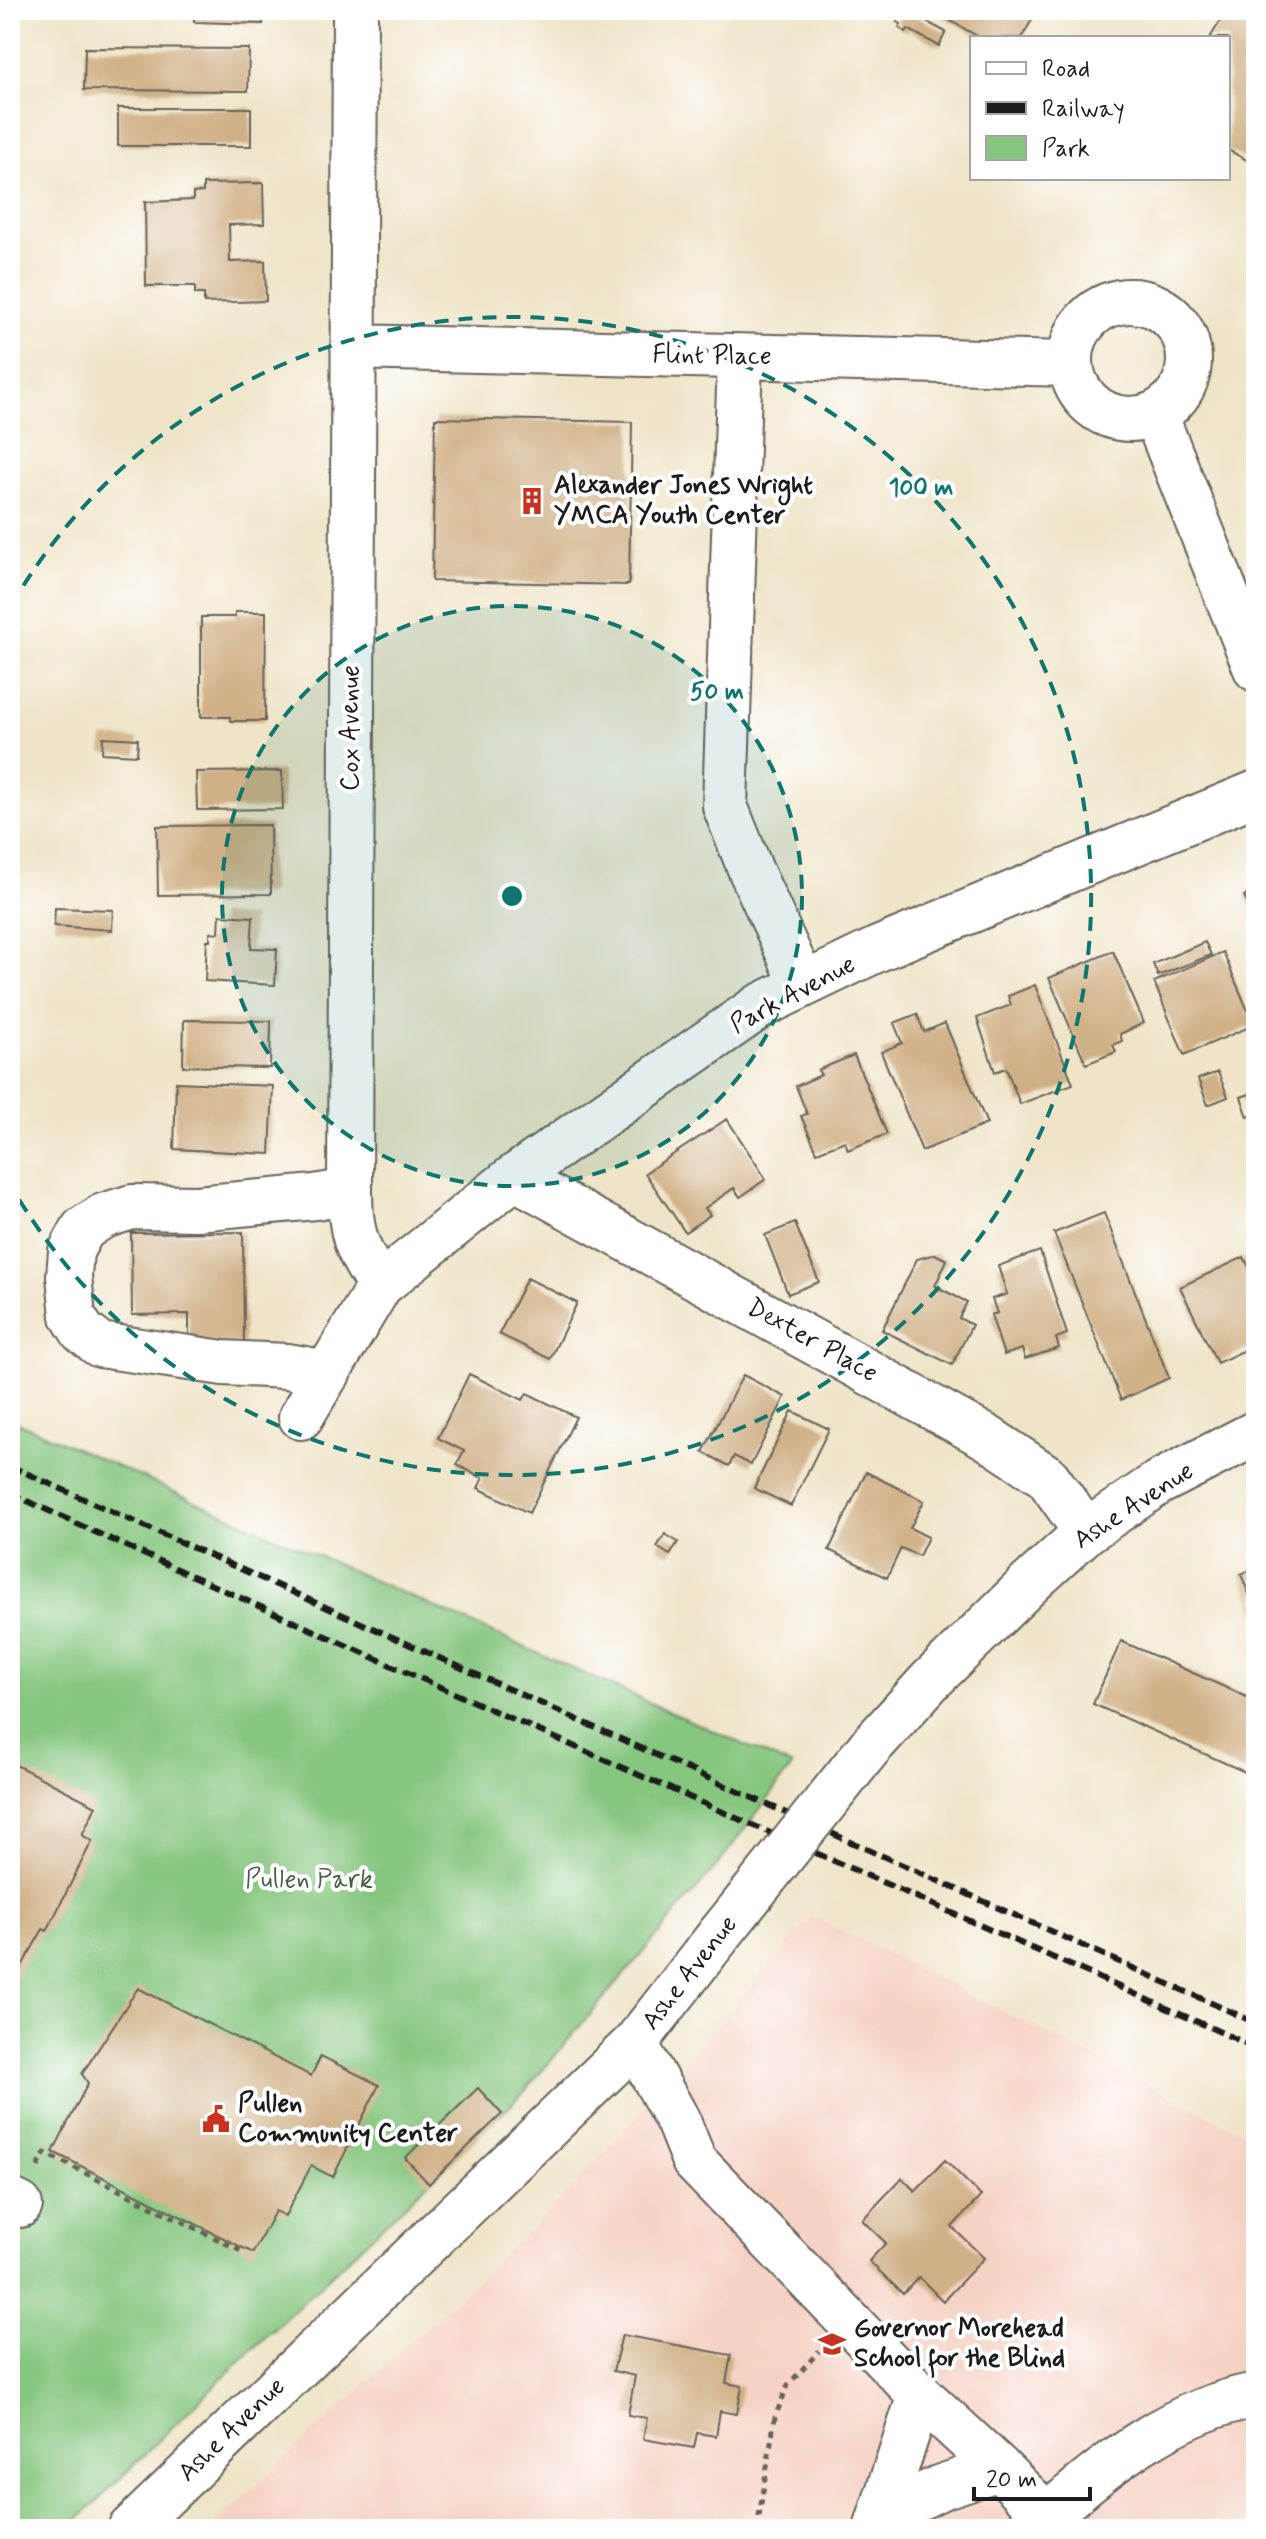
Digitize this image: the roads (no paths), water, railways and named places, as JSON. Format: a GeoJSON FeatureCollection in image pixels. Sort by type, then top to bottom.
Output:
{"type":"FeatureCollection","features":[{"type":"Feature","properties":{"kind":"street","name":"Cox Avenue"},"geometry":{"type":"LineString","coordinates":[[355,10],[350,1217],[361,1258],[380,1285]]}},
{"type":"Feature","properties":{"kind":"street"},"geometry":{"type":"LineString","coordinates":[[1134,301],[1151,304],[1177,323],[1185,337],[1189,355],[1188,373],[1181,390],[1170,404],[1155,414],[1136,419],[1117,418],[1100,411],[1085,399],[1075,383],[1070,364],[1072,347],[1078,331],[1089,317],[1103,307],[1134,301]]}},
{"type":"Feature","properties":{"kind":"street","name":"Flint Place"},"geometry":{"type":"LineString","coordinates":[[353,347],[1070,364]]}},
{"type":"Feature","properties":{"kind":"street"},"geometry":{"type":"LineString","coordinates":[[740,357],[725,806],[803,985]]}},
{"type":"Feature","properties":{"kind":"street"},"geometry":{"type":"LineString","coordinates":[[1155,414],[1256,669]]}},
{"type":"Feature","properties":{"kind":"street","name":"Park Avenue"},"geometry":{"type":"LineString","coordinates":[[380,1285],[514,1177],[760,1006],[878,949],[1256,793]]}},
{"type":"Feature","properties":{"kind":"street","name":"Dexter Place"},"geometry":{"type":"LineString","coordinates":[[514,1177],[988,1438],[1047,1477],[1086,1532]]}},
{"type":"Feature","properties":{"kind":"street"},"geometry":{"type":"LineString","coordinates":[[328,1373],[287,1366],[223,1363],[100,1345],[83,1332],[73,1316],[69,1276],[71,1251],[83,1229],[103,1216],[132,1207],[197,1208],[350,1191]]}},
{"type":"Feature","properties":{"kind":"street"},"geometry":{"type":"LineString","coordinates":[[301,1417],[380,1285]]}},
{"type":"Feature","properties":{"kind":"street","name":"Ashe Avenue"},"geometry":{"type":"LineString","coordinates":[[130,2529],[635,2043],[869,1748],[929,1682],[1031,1582],[1086,1532],[1158,1483],[1256,1433]]}},
{"type":"Feature","properties":{"kind":"street"},"geometry":{"type":"LineString","coordinates":[[635,2043],[678,2121],[694,2161],[920,2395],[1053,2523],[1089,2478],[1131,2448],[1187,2419],[1256,2395]]}},
{"type":"Feature","properties":{"kind":"street"},"geometry":{"type":"LineString","coordinates":[[879,2522],[920,2395]]}},
{"type":"Feature","properties":{"kind":"street"},"geometry":{"type":"LineString","coordinates":[[879,2522],[941,2487],[999,2468]]}},
{"type":"Feature","properties":{"kind":"railway"},"geometry":{"type":"LineString","coordinates":[[10,1466],[1256,2023]]}},
{"type":"Feature","properties":{"kind":"railway"},"geometry":{"type":"LineString","coordinates":[[10,1493],[1256,2048]]}},
{"type":"Feature","properties":{"kind":"place","name":"Alexander Jones Wright YMCA Youth Center"},"geometry":{"type":"Point","coordinates":[532,501]}},
{"type":"Feature","properties":{"kind":"place","name":"Pullen Community Center"},"geometry":{"type":"Point","coordinates":[216,2119]}},
{"type":"Feature","properties":{"kind":"place","name":"Governor Morehead School for the Blind"},"geometry":{"type":"Point","coordinates":[832,2344]}},
{"type":"Feature","properties":{"kind":"park label","name":"Pullen Park"},"geometry":{"type":"Point","coordinates":[309,1880]}}]}
